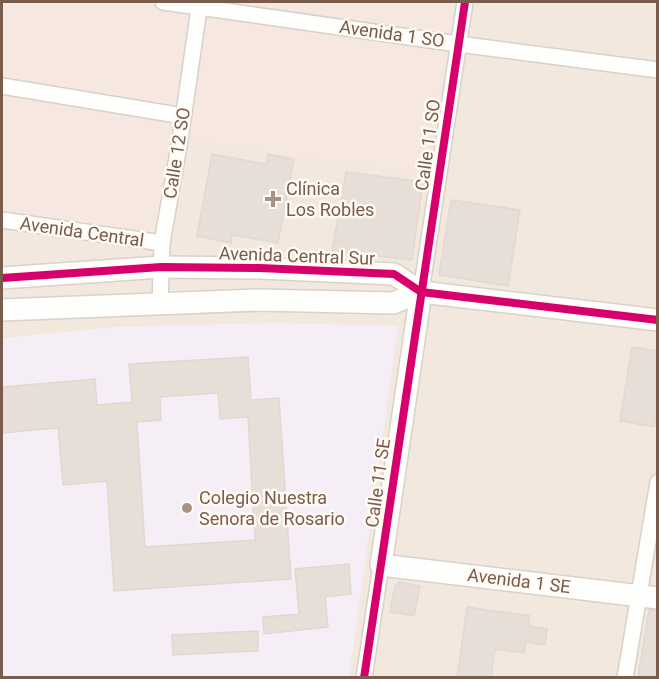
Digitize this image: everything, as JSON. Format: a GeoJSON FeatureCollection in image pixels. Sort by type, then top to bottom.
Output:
{"type":"FeatureCollection","features":[{"type":"Feature","properties":{"kind":"street","name":"Avenida 1 SO"},"geometry":{"type":"LineString","coordinates":[[163,2],[200,4],[458,44],[657,70]]}},
{"type":"Feature","properties":{"kind":"street","name":"Calle 11 SO"},"geometry":{"type":"LineString","coordinates":[[421,292],[465,2]]}},
{"type":"Feature","properties":{"kind":"street","name":"Calle 12 SO"},"geometry":{"type":"LineString","coordinates":[[160,304],[162,243],[200,4]]}},
{"type":"Feature","properties":{"kind":"street"},"geometry":{"type":"LineString","coordinates":[[2,86],[183,116]]}},
{"type":"Feature","properties":{"kind":"street","name":"Avenida Central"},"geometry":{"type":"LineString","coordinates":[[2,220],[162,243]]}},
{"type":"Feature","properties":{"kind":"street","name":"Avenida Central Sur"},"geometry":{"type":"LineString","coordinates":[[2,278],[161,267],[260,268],[393,274],[421,292],[657,320]]}},
{"type":"Feature","properties":{"kind":"street","name":"Avenida Central Sur"},"geometry":{"type":"LineString","coordinates":[[2,310],[259,300],[393,303],[421,292]]}},
{"type":"Feature","properties":{"kind":"street","name":"Calle 11 SE"},"geometry":{"type":"LineString","coordinates":[[364,678],[421,292]]}},
{"type":"Feature","properties":{"kind":"street"},"geometry":{"type":"LineString","coordinates":[[625,678],[648,597],[657,482]]}},
{"type":"Feature","properties":{"kind":"street","name":"Avenida 1 SE"},"geometry":{"type":"LineString","coordinates":[[381,565],[648,597]]}},
{"type":"Feature","properties":{"kind":"shaded area"},"geometry":{"type":"Polygon","coordinates":[[[2,2],[657,2],[657,677],[2,677],[2,2]]]}},
{"type":"Feature","properties":{"kind":"shaded area"},"geometry":{"type":"Polygon","coordinates":[[[2,2],[453,2],[427,176],[188,140],[170,238],[2,213],[2,2]]]}},
{"type":"Feature","properties":{"kind":"shaded area","name":"Colegio Nuestra Senora de Rosario"},"geometry":{"type":"Polygon","coordinates":[[[274,323],[398,326],[349,677],[2,678],[2,338],[116,327],[274,323]]]}},
{"type":"Feature","properties":{"kind":"building"},"geometry":{"type":"Polygon","coordinates":[[[212,154],[266,164],[268,154],[294,159],[278,243],[232,235],[231,243],[197,236],[212,154]]]}},
{"type":"Feature","properties":{"kind":"building"},"geometry":{"type":"Polygon","coordinates":[[[346,172],[423,182],[412,260],[332,251],[346,172]]]}},
{"type":"Feature","properties":{"kind":"building"},"geometry":{"type":"Polygon","coordinates":[[[451,200],[520,210],[508,286],[439,275],[451,200]]]}},
{"type":"Feature","properties":{"kind":"building"},"geometry":{"type":"Polygon","coordinates":[[[632,347],[657,351],[657,406],[654,427],[620,421],[632,347]]]}},
{"type":"Feature","properties":{"kind":"building"},"geometry":{"type":"Polygon","coordinates":[[[248,357],[251,400],[279,398],[291,579],[114,591],[107,481],[63,485],[58,428],[2,433],[2,387],[95,379],[97,405],[132,402],[129,364],[248,357]],[[218,393],[160,397],[161,420],[137,422],[145,547],[255,540],[248,417],[220,419],[218,393]]]}},
{"type":"Feature","properties":{"kind":"building"},"geometry":{"type":"Polygon","coordinates":[[[349,564],[351,594],[325,597],[328,627],[264,634],[263,617],[299,614],[295,569],[349,564]]]}},
{"type":"Feature","properties":{"kind":"building"},"geometry":{"type":"Polygon","coordinates":[[[400,582],[420,586],[414,616],[390,612],[395,586],[400,582]]]}},
{"type":"Feature","properties":{"kind":"building"},"geometry":{"type":"Polygon","coordinates":[[[467,607],[530,616],[528,626],[547,629],[545,645],[526,642],[524,653],[495,649],[491,678],[457,678],[467,607]]]}},
{"type":"Feature","properties":{"kind":"building"},"geometry":{"type":"Polygon","coordinates":[[[649,610],[657,611],[657,678],[638,678],[649,610]]]}},
{"type":"Feature","properties":{"kind":"building"},"geometry":{"type":"Polygon","coordinates":[[[258,631],[258,651],[173,655],[172,635],[258,631]]]}},
{"type":"Feature","properties":{"kind":"cycle path"},"geometry":{"type":"LineString","coordinates":[[364,678],[465,2]]}},
{"type":"Feature","properties":{"kind":"cycle path"},"geometry":{"type":"LineString","coordinates":[[2,278],[161,267],[260,268],[394,274],[421,292],[658,320]]}},
{"type":"Feature","properties":{"kind":"place","name":"Clínica Los Robles"},"geometry":{"type":"Point","coordinates":[273,199]}},
{"type":"Feature","properties":{"kind":"place","name":"Colegio Nuestra Senora de Rosario"},"geometry":{"type":"Point","coordinates":[187,508]}}]}
